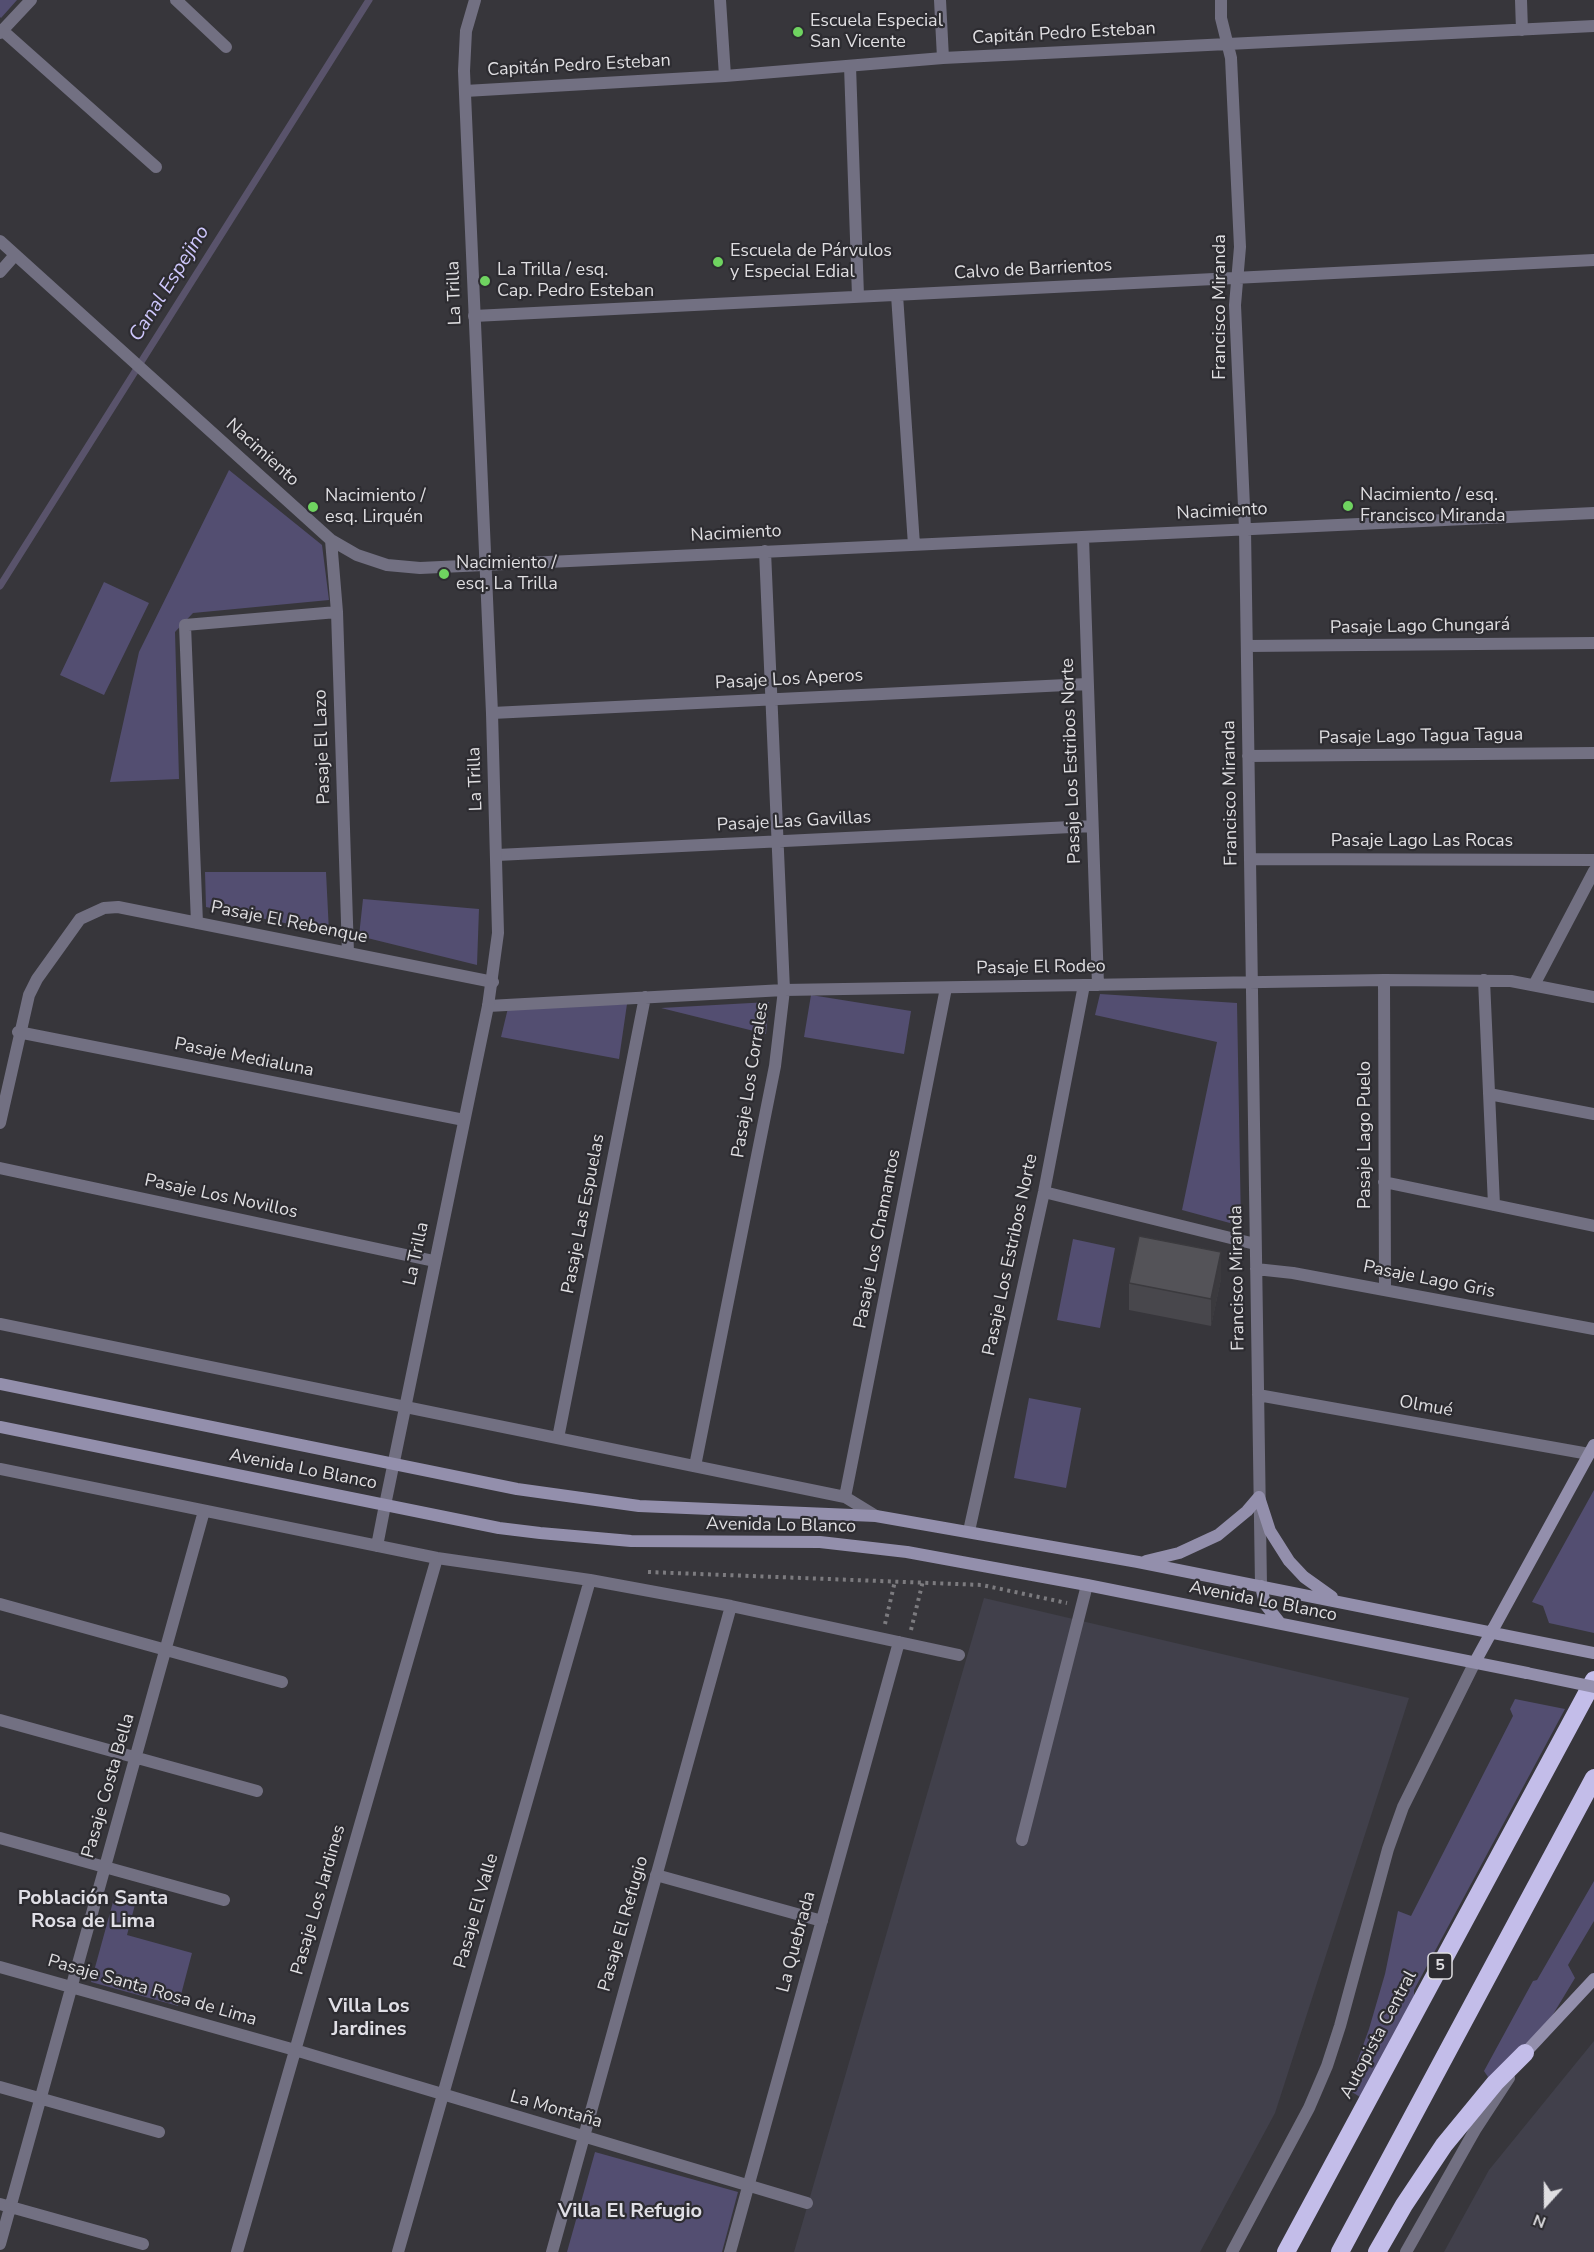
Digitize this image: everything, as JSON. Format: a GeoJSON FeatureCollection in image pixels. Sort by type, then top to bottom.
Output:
{"type":"FeatureCollection","features":[{"type":"Feature","properties":{"kind":"highway","name":"Autopista Central"},"geometry":{"type":"LineString","coordinates":[[1286,2252],[1594,1680]]}},
{"type":"Feature","properties":{"kind":"highway"},"geometry":{"type":"LineString","coordinates":[[1340,2252],[1594,1778]]}},
{"type":"Feature","properties":{"kind":"highway"},"geometry":{"type":"LineString","coordinates":[[1377,2252],[1404,2205],[1444,2145],[1495,2084],[1525,2053]]}},
{"type":"Feature","properties":{"kind":"main road","name":"Avenida Lo Blanco"},"geometry":{"type":"LineString","coordinates":[[0,1384],[517,1489],[600,1502],[678,1508],[819,1511],[876,1516],[1138,1562],[1594,1653]]}},
{"type":"Feature","properties":{"kind":"main road","name":"Avenida Lo Blanco"},"geometry":{"type":"LineString","coordinates":[[0,1427],[499,1528],[581,1538],[670,1542],[786,1541],[863,1546],[974,1563],[1594,1687]]}},
{"type":"Feature","properties":{"kind":"main road"},"geometry":{"type":"LineString","coordinates":[[1474,1662],[1591,1449]]}},
{"type":"Feature","properties":{"kind":"main road"},"geometry":{"type":"LineString","coordinates":[[1138,1562],[1179,1554],[1199,1545],[1233,1524],[1259,1497],[1270,1531],[1289,1561],[1304,1577],[1340,1602]]}},
{"type":"Feature","properties":{"kind":"main road"},"geometry":{"type":"LineString","coordinates":[[1261,1586],[1265,1604],[1280,1623]]}},
{"type":"Feature","properties":{"kind":"main road"},"geometry":{"type":"LineString","coordinates":[[1525,2053],[1594,1979]]}},
{"type":"Feature","properties":{"kind":"street"},"geometry":{"type":"LineString","coordinates":[[31,0],[1,32],[156,167]]}},
{"type":"Feature","properties":{"kind":"street"},"geometry":{"type":"LineString","coordinates":[[176,0],[226,47]]}},
{"type":"Feature","properties":{"kind":"street","name":"La Trilla"},"geometry":{"type":"LineString","coordinates":[[377,1546],[392,1464],[493,982],[498,933],[492,713],[465,91],[466,31],[475,0]]}},
{"type":"Feature","properties":{"kind":"street"},"geometry":{"type":"LineString","coordinates":[[720,0],[725,76]]}},
{"type":"Feature","properties":{"kind":"street"},"geometry":{"type":"LineString","coordinates":[[940,0],[943,58]]}},
{"type":"Feature","properties":{"kind":"street","name":"Francisco Miranda"},"geometry":{"type":"LineString","coordinates":[[1221,0],[1221,18],[1231,58],[1240,247],[1235,305],[1245,529],[1261,1586]]}},
{"type":"Feature","properties":{"kind":"street"},"geometry":{"type":"LineString","coordinates":[[1521,0],[1522,30]]}},
{"type":"Feature","properties":{"kind":"street","name":"Capitán Pedro Esteban"},"geometry":{"type":"LineString","coordinates":[[465,91],[725,76],[943,58],[1594,26]]}},
{"type":"Feature","properties":{"kind":"street"},"geometry":{"type":"LineString","coordinates":[[850,66],[858,296]]}},
{"type":"Feature","properties":{"kind":"street","name":"Nacimiento"},"geometry":{"type":"LineString","coordinates":[[0,242],[331,540],[357,555],[387,565],[420,568],[1594,513]]}},
{"type":"Feature","properties":{"kind":"street"},"geometry":{"type":"LineString","coordinates":[[0,272],[15,255]]}},
{"type":"Feature","properties":{"kind":"street","name":"Calvo de Barrientos"},"geometry":{"type":"LineString","coordinates":[[474,316],[1594,260]]}},
{"type":"Feature","properties":{"kind":"street"},"geometry":{"type":"LineString","coordinates":[[897,295],[914,544]]}},
{"type":"Feature","properties":{"kind":"street","name":"Pasaje Los Estribos Norte"},"geometry":{"type":"LineString","coordinates":[[1083,537],[1098,985]]}},
{"type":"Feature","properties":{"kind":"street","name":"Pasaje El Lazo"},"geometry":{"type":"LineString","coordinates":[[331,540],[337,612],[348,953]]}},
{"type":"Feature","properties":{"kind":"street","name":"Pasaje Los Corrales"},"geometry":{"type":"LineString","coordinates":[[695,1466],[775,1066],[784,990],[765,551]]}},
{"type":"Feature","properties":{"kind":"street"},"geometry":{"type":"LineString","coordinates":[[197,923],[185,625],[337,612]]}},
{"type":"Feature","properties":{"kind":"street","name":"Pasaje Lago Chungará"},"geometry":{"type":"LineString","coordinates":[[1247,646],[1594,643]]}},
{"type":"Feature","properties":{"kind":"street","name":"Pasaje Los Aperos"},"geometry":{"type":"LineString","coordinates":[[492,713],[1087,684]]}},
{"type":"Feature","properties":{"kind":"street","name":"Pasaje Lago Tagua Tagua"},"geometry":{"type":"LineString","coordinates":[[1248,756],[1594,753]]}},
{"type":"Feature","properties":{"kind":"street","name":"Pasaje Las Gavillas"},"geometry":{"type":"LineString","coordinates":[[497,855],[1092,826]]}},
{"type":"Feature","properties":{"kind":"street","name":"Pasaje Lago Las Rocas"},"geometry":{"type":"LineString","coordinates":[[1250,859],[1594,860]]}},
{"type":"Feature","properties":{"kind":"street"},"geometry":{"type":"LineString","coordinates":[[1533,985],[1594,871]]}},
{"type":"Feature","properties":{"kind":"street","name":"Pasaje El Rebenque"},"geometry":{"type":"LineString","coordinates":[[18,1032],[29,995],[37,979],[80,919],[104,908],[118,907],[493,982]]}},
{"type":"Feature","properties":{"kind":"street","name":"Pasaje El Rodeo"},"geometry":{"type":"LineString","coordinates":[[488,1006],[784,990],[1384,980],[1484,980],[1533,985],[1594,997]]}},
{"type":"Feature","properties":{"kind":"street","name":"Pasaje Lago Puelo"},"geometry":{"type":"LineString","coordinates":[[1384,980],[1385,1290]]}},
{"type":"Feature","properties":{"kind":"street"},"geometry":{"type":"LineString","coordinates":[[1484,980],[1494,1205]]}},
{"type":"Feature","properties":{"kind":"street","name":"Pasaje Los Estribos Norte"},"geometry":{"type":"LineString","coordinates":[[969,1531],[1044,1192],[1084,985]]}},
{"type":"Feature","properties":{"kind":"street","name":"Pasaje Los Chamantos"},"geometry":{"type":"LineString","coordinates":[[845,1497],[946,988]]}},
{"type":"Feature","properties":{"kind":"street","name":"Pasaje Las Espuelas"},"geometry":{"type":"LineString","coordinates":[[558,1438],[645,997]]}},
{"type":"Feature","properties":{"kind":"street"},"geometry":{"type":"LineString","coordinates":[[0,1123],[18,1032]]}},
{"type":"Feature","properties":{"kind":"street","name":"Pasaje Medialuna"},"geometry":{"type":"LineString","coordinates":[[18,1032],[464,1120]]}},
{"type":"Feature","properties":{"kind":"street"},"geometry":{"type":"LineString","coordinates":[[1489,1094],[1594,1114]]}},
{"type":"Feature","properties":{"kind":"street","name":"Pasaje Los Novillos"},"geometry":{"type":"LineString","coordinates":[[0,1168],[434,1261]]}},
{"type":"Feature","properties":{"kind":"street"},"geometry":{"type":"LineString","coordinates":[[1384,1182],[1594,1226]]}},
{"type":"Feature","properties":{"kind":"street"},"geometry":{"type":"LineString","coordinates":[[1044,1192],[1255,1244]]}},
{"type":"Feature","properties":{"kind":"street","name":"Pasaje Lago Gris"},"geometry":{"type":"LineString","coordinates":[[1256,1269],[1293,1273],[1594,1329]]}},
{"type":"Feature","properties":{"kind":"street","name":"Avenida Lo Blanco"},"geometry":{"type":"LineString","coordinates":[[0,1324],[845,1497],[876,1516]]}},
{"type":"Feature","properties":{"kind":"street","name":"Olmué"},"geometry":{"type":"LineString","coordinates":[[1258,1395],[1591,1449]]}},
{"type":"Feature","properties":{"kind":"street"},"geometry":{"type":"LineString","coordinates":[[0,1469],[436,1558],[590,1580],[731,1606],[959,1655]]}},
{"type":"Feature","properties":{"kind":"street","name":"Pasaje Costa Bella"},"geometry":{"type":"LineString","coordinates":[[0,2244],[5,2205],[40,2098],[204,1511]]}},
{"type":"Feature","properties":{"kind":"street","name":"Pasaje Los Jardines"},"geometry":{"type":"LineString","coordinates":[[237,2252],[436,1558]]}},
{"type":"Feature","properties":{"kind":"street","name":"Pasaje El Valle"},"geometry":{"type":"LineString","coordinates":[[398,2252],[590,1580]]}},
{"type":"Feature","properties":{"kind":"street"},"geometry":{"type":"LineString","coordinates":[[1022,1840],[1087,1585]]}},
{"type":"Feature","properties":{"kind":"street"},"geometry":{"type":"LineString","coordinates":[[0,1604],[282,1682]]}},
{"type":"Feature","properties":{"kind":"street","name":"Pasaje El Refugio"},"geometry":{"type":"LineString","coordinates":[[552,2252],[731,1606]]}},
{"type":"Feature","properties":{"kind":"street","name":"La Quebrada"},"geometry":{"type":"LineString","coordinates":[[730,2252],[822,1921],[903,1643]]}},
{"type":"Feature","properties":{"kind":"street"},"geometry":{"type":"LineString","coordinates":[[1232,2252],[1293,2139],[1327,2066],[1340,2026],[1378,1881],[1403,1807],[1474,1662]]}},
{"type":"Feature","properties":{"kind":"street"},"geometry":{"type":"LineString","coordinates":[[0,1720],[257,1791]]}},
{"type":"Feature","properties":{"kind":"street"},"geometry":{"type":"LineString","coordinates":[[0,1838],[224,1900]]}},
{"type":"Feature","properties":{"kind":"street"},"geometry":{"type":"LineString","coordinates":[[656,1875],[822,1921]]}},
{"type":"Feature","properties":{"kind":"street","name":"Pasaje Santa Rosa de Lima"},"geometry":{"type":"LineString","coordinates":[[0,1967],[295,2050]]}},
{"type":"Feature","properties":{"kind":"street","name":"La Montaña"},"geometry":{"type":"LineString","coordinates":[[295,2050],[807,2203]]}},
{"type":"Feature","properties":{"kind":"street"},"geometry":{"type":"LineString","coordinates":[[1406,2252],[1475,2130],[1525,2053]]}},
{"type":"Feature","properties":{"kind":"street"},"geometry":{"type":"LineString","coordinates":[[0,2087],[159,2132]]}},
{"type":"Feature","properties":{"kind":"street"},"geometry":{"type":"LineString","coordinates":[[5,2205],[143,2244]]}},
{"type":"Feature","properties":{"kind":"path"},"geometry":{"type":"LineString","coordinates":[[882,1639],[896,1581]]}},
{"type":"Feature","properties":{"kind":"path"},"geometry":{"type":"LineString","coordinates":[[903,1643],[923,1581]]}},
{"type":"Feature","properties":{"kind":"shaded area"},"geometry":{"type":"Polygon","coordinates":[[[0,0],[17,0],[1,18],[0,17],[0,0]]]}},
{"type":"Feature","properties":{"kind":"shaded area"},"geometry":{"type":"Polygon","coordinates":[[[229,470],[322,545],[329,600],[193,613],[175,632],[179,779],[110,782],[139,652],[229,470]]]}},
{"type":"Feature","properties":{"kind":"shaded area"},"geometry":{"type":"Polygon","coordinates":[[[104,582],[149,603],[104,695],[60,675],[104,582]]]}},
{"type":"Feature","properties":{"kind":"shaded area"},"geometry":{"type":"Polygon","coordinates":[[[205,872],[326,872],[329,932],[206,907],[205,872]]]}},
{"type":"Feature","properties":{"kind":"shaded area"},"geometry":{"type":"Polygon","coordinates":[[[363,899],[479,909],[477,965],[359,936],[363,899]]]}},
{"type":"Feature","properties":{"kind":"shaded area"},"geometry":{"type":"Polygon","coordinates":[[[1100,994],[1237,1003],[1241,1226],[1182,1210],[1217,1042],[1095,1015],[1100,994]]]}},
{"type":"Feature","properties":{"kind":"shaded area"},"geometry":{"type":"Polygon","coordinates":[[[811,995],[911,1011],[904,1054],[804,1037],[811,995]]]}},
{"type":"Feature","properties":{"kind":"shaded area"},"geometry":{"type":"Polygon","coordinates":[[[769,1002],[766,1034],[661,1008],[769,1002]]]}},
{"type":"Feature","properties":{"kind":"shaded area"},"geometry":{"type":"Polygon","coordinates":[[[627,1004],[619,1059],[501,1037],[508,1008],[627,1004]]]}},
{"type":"Feature","properties":{"kind":"shaded area"},"geometry":{"type":"Polygon","coordinates":[[[1073,1239],[1115,1248],[1100,1328],[1057,1320],[1073,1239]]]}},
{"type":"Feature","properties":{"kind":"shaded area"},"geometry":{"type":"Polygon","coordinates":[[[1029,1398],[1081,1408],[1066,1488],[1014,1478],[1029,1398]]]}},
{"type":"Feature","properties":{"kind":"shaded area"},"geometry":{"type":"Polygon","coordinates":[[[1594,1490],[1594,1633],[1549,1623],[1543,1606],[1532,1602],[1594,1490]]]}},
{"type":"Feature","properties":{"kind":"shaded area"},"geometry":{"type":"Polygon","coordinates":[[[984,1598],[1409,1698],[1275,2113],[1200,2252],[794,2252],[984,1598]]]}},
{"type":"Feature","properties":{"kind":"shaded area"},"geometry":{"type":"Polygon","coordinates":[[[1515,1699],[1565,1709],[1414,1990],[1414,1999],[1360,2097],[1347,2089],[1369,2029],[1385,1974],[1398,1911],[1411,1916],[1513,1716],[1510,1709],[1515,1699]]]}},
{"type":"Feature","properties":{"kind":"shaded area"},"geometry":{"type":"Polygon","coordinates":[[[1594,1881],[1594,1921],[1568,1965],[1575,1978],[1552,2016],[1492,2083],[1484,2071],[1533,1981],[1537,1980],[1594,1881]]]}},
{"type":"Feature","properties":{"kind":"shaded area"},"geometry":{"type":"Polygon","coordinates":[[[116,1891],[137,1897],[127,1935],[192,1953],[178,2006],[91,1982],[116,1891]]]}},
{"type":"Feature","properties":{"kind":"shaded area"},"geometry":{"type":"Polygon","coordinates":[[[1594,2041],[1594,2252],[1444,2252],[1489,2170],[1594,2041]]]}},
{"type":"Feature","properties":{"kind":"shaded area"},"geometry":{"type":"Polygon","coordinates":[[[595,2152],[738,2192],[722,2252],[567,2252],[595,2152]]]}},
{"type":"Feature","properties":{"kind":"building"},"geometry":{"type":"Polygon","coordinates":[[[1139,1236],[1221,1252],[1211,1299],[1129,1283],[1139,1236]]]}},
{"type":"Feature","properties":{"kind":"waterway","name":"Canal Espejino"},"geometry":{"type":"LineString","coordinates":[[0,586],[369,0]]}},
{"type":"Feature","properties":{"kind":"place","name":"Escuela Especial San Vicente"},"geometry":{"type":"Point","coordinates":[798,32]}},
{"type":"Feature","properties":{"kind":"place","name":"Escuela de Párvulos y Especial Edial"},"geometry":{"type":"Point","coordinates":[718,262]}},
{"type":"Feature","properties":{"kind":"place","name":"La Trilla / esq. Cap. Pedro Esteban"},"geometry":{"type":"Point","coordinates":[485,281]}},
{"type":"Feature","properties":{"kind":"place","name":"Nacimiento / esq. Francisco Miranda"},"geometry":{"type":"Point","coordinates":[1348,506]}},
{"type":"Feature","properties":{"kind":"place","name":"Nacimiento / esq. Lirquén"},"geometry":{"type":"Point","coordinates":[313,507]}},
{"type":"Feature","properties":{"kind":"place","name":"Nacimiento / esq. La Trilla"},"geometry":{"type":"Point","coordinates":[444,574]}},
{"type":"Feature","properties":{"kind":"district","name":"Población Santa Rosa de Lima"},"geometry":{"type":"Point","coordinates":[93,1910]}},
{"type":"Feature","properties":{"kind":"district","name":"Villa Los Jardines"},"geometry":{"type":"Point","coordinates":[369,2018]}},
{"type":"Feature","properties":{"kind":"district","name":"Villa El Refugio"},"geometry":{"type":"Point","coordinates":[630,2212]}}]}
